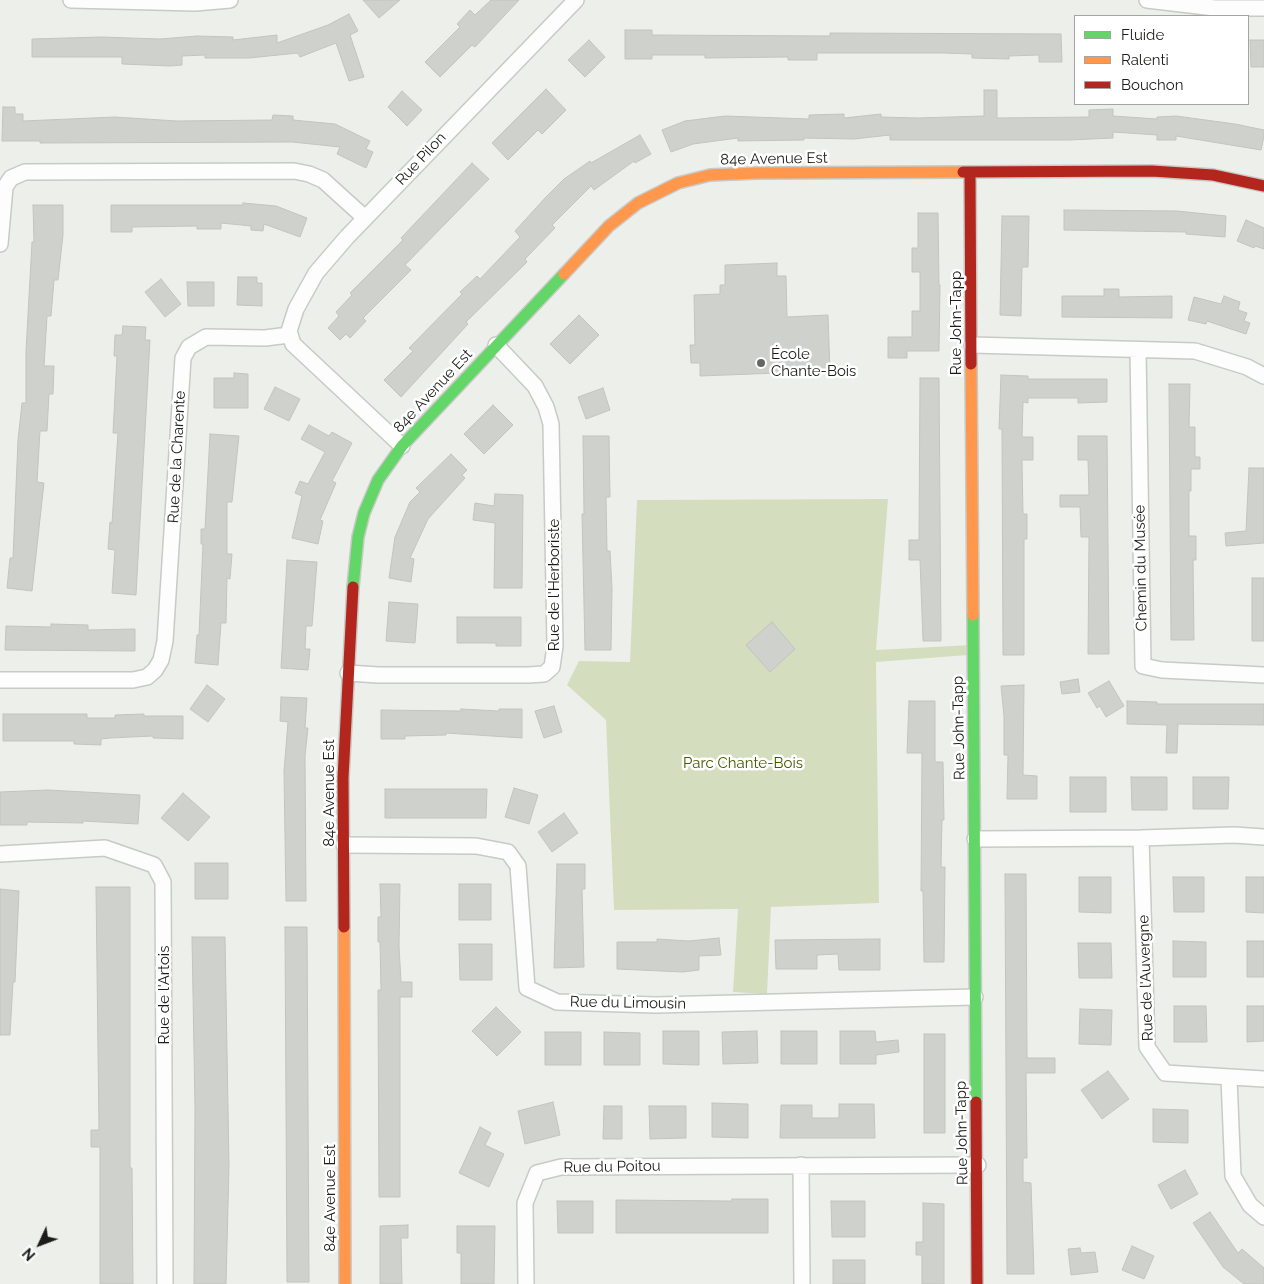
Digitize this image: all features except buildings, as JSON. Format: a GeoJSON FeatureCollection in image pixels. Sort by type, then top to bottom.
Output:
{"type":"FeatureCollection","features":[{"type":"Feature","properties":{"kind":"street"},"geometry":{"type":"LineString","coordinates":[[71,0],[195,2],[230,0]]}},
{"type":"Feature","properties":{"kind":"street","name":"Rue Pilon"},"geometry":{"type":"LineString","coordinates":[[289,334],[296,309],[312,280],[365,218],[576,0]]}},
{"type":"Feature","properties":{"kind":"street"},"geometry":{"type":"LineString","coordinates":[[1147,0],[1215,8],[1264,8]]}},
{"type":"Feature","properties":{"kind":"street","name":"84e Avenue Est"},"geometry":{"type":"LineString","coordinates":[[345,1284],[343,755],[348,673],[358,537],[373,491],[402,446],[612,223],[638,203],[678,183],[701,176],[729,174],[1165,171],[1218,176],[1264,186]]}},
{"type":"Feature","properties":{"kind":"street"},"geometry":{"type":"LineString","coordinates":[[0,244],[5,187],[11,178],[25,172],[302,173],[328,184],[365,218]]}},
{"type":"Feature","properties":{"kind":"street","name":"Rue John-Tapp"},"geometry":{"type":"LineString","coordinates":[[970,172],[978,1284]]}},
{"type":"Feature","properties":{"kind":"street"},"geometry":{"type":"LineString","coordinates":[[289,334],[293,344],[302,355],[402,446]]}},
{"type":"Feature","properties":{"kind":"street","name":"Rue de la Charente"},"geometry":{"type":"LineString","coordinates":[[0,680],[133,680],[146,677],[155,670],[162,660],[166,641],[183,358],[189,347],[206,337],[265,338],[289,334]]}},
{"type":"Feature","properties":{"kind":"street","name":"Rue de l'Herboriste"},"geometry":{"type":"LineString","coordinates":[[348,673],[528,676],[544,674],[552,667],[555,636],[551,424],[546,407],[535,386],[521,369],[496,345]]}},
{"type":"Feature","properties":{"kind":"street"},"geometry":{"type":"LineString","coordinates":[[972,346],[1195,351],[1247,367],[1264,376]]}},
{"type":"Feature","properties":{"kind":"street","name":"Chemin du Musée"},"geometry":{"type":"LineString","coordinates":[[1138,350],[1143,666],[1162,670],[1264,675]]}},
{"type":"Feature","properties":{"kind":"street"},"geometry":{"type":"LineString","coordinates":[[975,839],[1141,838],[1234,835],[1264,837]]}},
{"type":"Feature","properties":{"kind":"street","name":"Rue de l'Auvergne"},"geometry":{"type":"LineString","coordinates":[[1141,838],[1147,1047],[1165,1074],[1264,1079]]}},
{"type":"Feature","properties":{"kind":"street","name":"Rue du Limousin"},"geometry":{"type":"LineString","coordinates":[[344,845],[476,846],[508,852],[518,866],[527,988],[558,1002],[656,1005],[976,997]]}},
{"type":"Feature","properties":{"kind":"street","name":"Rue de l'Artois"},"geometry":{"type":"LineString","coordinates":[[0,854],[105,848],[154,865],[163,882],[165,1284]]}},
{"type":"Feature","properties":{"kind":"street"},"geometry":{"type":"LineString","coordinates":[[1229,1078],[1234,1176],[1250,1205],[1264,1217]]}},
{"type":"Feature","properties":{"kind":"street"},"geometry":{"type":"LineString","coordinates":[[801,1165],[802,1284]]}},
{"type":"Feature","properties":{"kind":"street","name":"Rue du Poitou"},"geometry":{"type":"LineString","coordinates":[[526,1284],[525,1203],[537,1173],[561,1167],[978,1165]]}},
{"type":"Feature","properties":{"kind":"green space","name":"Parc Chante-Bois"},"geometry":{"type":"Polygon","coordinates":[[[888,499],[876,650],[971,645],[968,655],[876,662],[879,903],[771,907],[767,994],[733,992],[738,909],[614,910],[606,720],[567,685],[579,661],[630,662],[637,500],[888,499]]]}},
{"type":"Feature","properties":{"kind":"traffic: fast"},"geometry":{"type":"LineString","coordinates":[[353,587],[358,537],[364,513],[378,480],[402,446],[564,274]]}},
{"type":"Feature","properties":{"kind":"traffic: fast"},"geometry":{"type":"LineString","coordinates":[[973,615],[976,1102]]}},
{"type":"Feature","properties":{"kind":"traffic: slow"},"geometry":{"type":"LineString","coordinates":[[564,274],[609,226],[638,203],[678,183],[710,175],[758,173],[963,172]]}},
{"type":"Feature","properties":{"kind":"traffic: slow"},"geometry":{"type":"LineString","coordinates":[[971,364],[973,615]]}},
{"type":"Feature","properties":{"kind":"traffic: slow"},"geometry":{"type":"LineString","coordinates":[[344,927],[345,1284]]}},
{"type":"Feature","properties":{"kind":"traffic: jam"},"geometry":{"type":"LineString","coordinates":[[963,172],[1152,171],[1213,175],[1264,186]]}},
{"type":"Feature","properties":{"kind":"traffic: jam"},"geometry":{"type":"LineString","coordinates":[[970,172],[971,364]]}},
{"type":"Feature","properties":{"kind":"traffic: jam"},"geometry":{"type":"LineString","coordinates":[[344,927],[343,778],[353,587]]}},
{"type":"Feature","properties":{"kind":"traffic: jam"},"geometry":{"type":"LineString","coordinates":[[976,1102],[977,1284]]}},
{"type":"Feature","properties":{"kind":"place","name":"École Chante-Bois"},"geometry":{"type":"Point","coordinates":[761,363]}}]}
